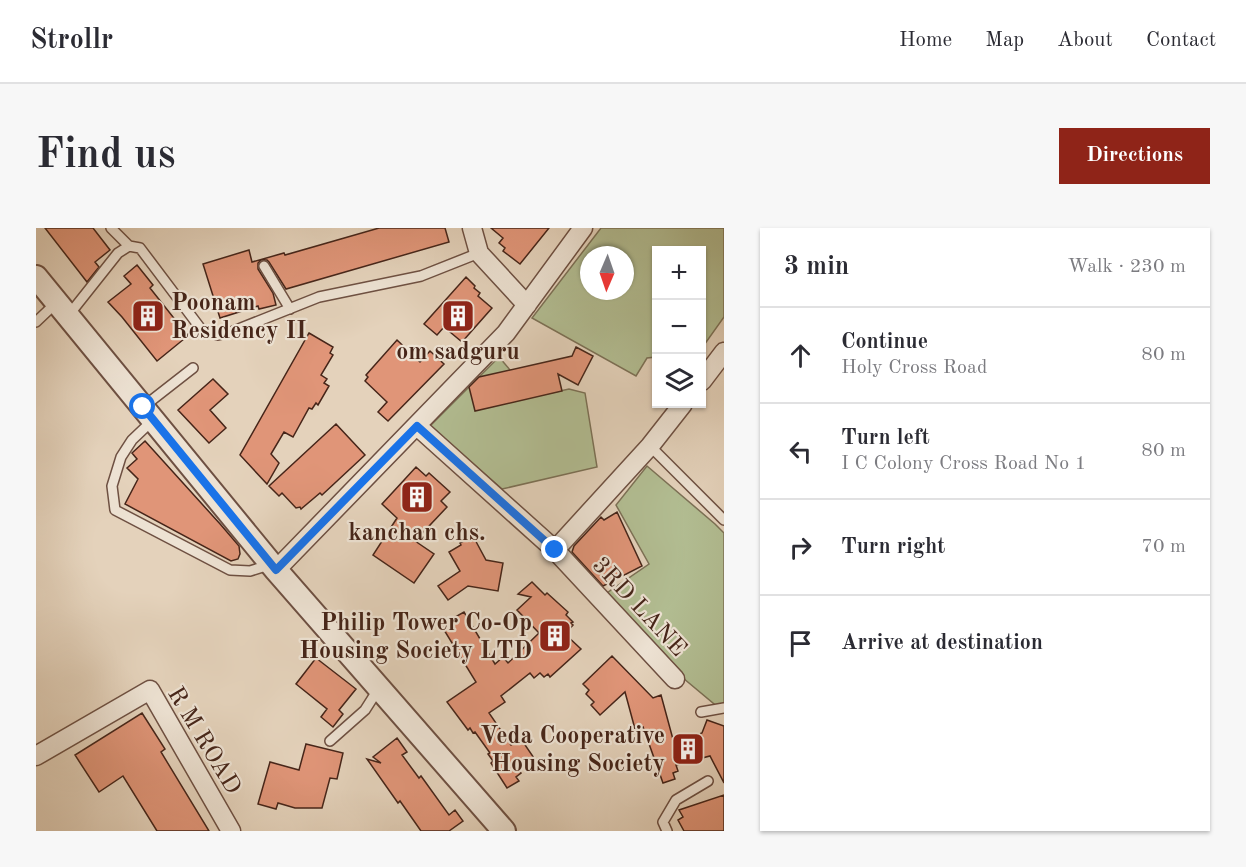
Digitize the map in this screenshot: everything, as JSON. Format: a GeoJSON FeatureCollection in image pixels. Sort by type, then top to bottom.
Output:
{"type":"FeatureCollection","features":[{"type":"Feature","properties":{"kind":"street"},"geometry":{"type":"LineString","coordinates":[[472,228],[479,253],[527,305]]}},
{"type":"Feature","properties":{"kind":"street"},"geometry":{"type":"LineString","coordinates":[[274,567],[417,426],[506,333],[583,228]]}},
{"type":"Feature","properties":{"kind":"street"},"geometry":{"type":"LineString","coordinates":[[36,277],[274,567],[504,831]]}},
{"type":"Feature","properties":{"kind":"street"},"geometry":{"type":"LineString","coordinates":[[706,376],[724,352]]}},
{"type":"Feature","properties":{"kind":"street"},"geometry":{"type":"LineString","coordinates":[[555,550],[650,446],[681,408]]}},
{"type":"Feature","properties":{"kind":"street","name":"3RD LANE"},"geometry":{"type":"LineString","coordinates":[[417,426],[555,550],[675,679]]}},
{"type":"Feature","properties":{"kind":"street","name":"R M ROAD"},"geometry":{"type":"LineString","coordinates":[[36,756],[150,690],[231,831]]}},
{"type":"Feature","properties":{"kind":"lane"},"geometry":{"type":"LineString","coordinates":[[111,228],[129,246],[140,248],[201,329],[218,335],[319,297],[421,276],[479,253]]}},
{"type":"Feature","properties":{"kind":"lane"},"geometry":{"type":"LineString","coordinates":[[36,322],[62,309],[118,253],[129,246]]}},
{"type":"Feature","properties":{"kind":"lane"},"geometry":{"type":"LineString","coordinates":[[264,266],[290,309]]}},
{"type":"Feature","properties":{"kind":"lane"},"geometry":{"type":"LineString","coordinates":[[192,368],[148,414],[121,457],[112,486],[115,510],[230,570],[250,571],[274,567]]}},
{"type":"Feature","properties":{"kind":"lane"},"geometry":{"type":"LineString","coordinates":[[650,446],[724,520]]}},
{"type":"Feature","properties":{"kind":"lane"},"geometry":{"type":"LineString","coordinates":[[330,741],[365,710],[379,688]]}},
{"type":"Feature","properties":{"kind":"lane"},"geometry":{"type":"LineString","coordinates":[[701,712],[724,708]]}},
{"type":"Feature","properties":{"kind":"lane"},"geometry":{"type":"LineString","coordinates":[[667,831],[663,822],[676,800],[708,781]]}},
{"type":"Feature","properties":{"kind":"green space"},"geometry":{"type":"Polygon","coordinates":[[[601,228],[724,228],[724,317],[706,342],[706,246],[652,246],[652,357],[647,358],[636,376],[532,318],[580,255],[580,300],[634,300],[634,246],[587,246],[601,228]]]}},
{"type":"Feature","properties":{"kind":"green space"},"geometry":{"type":"Polygon","coordinates":[[[499,357],[533,397],[569,389],[585,393],[597,467],[502,489],[430,426],[499,357]]]}},
{"type":"Feature","properties":{"kind":"green space"},"geometry":{"type":"Polygon","coordinates":[[[647,466],[724,533],[724,704],[719,708],[665,663],[604,595],[649,564],[616,505],[647,466]]]}},
{"type":"Feature","properties":{"kind":"building"},"geometry":{"type":"Polygon","coordinates":[[[45,228],[93,228],[110,250],[95,262],[99,267],[87,282],[45,228]]]}},
{"type":"Feature","properties":{"kind":"building"},"geometry":{"type":"Polygon","coordinates":[[[379,228],[445,228],[449,242],[286,289],[269,262],[261,260],[258,263],[258,269],[273,293],[276,305],[259,309],[258,306],[220,318],[203,264],[249,250],[252,262],[379,228]]]}},
{"type":"Feature","properties":{"kind":"building"},"geometry":{"type":"Polygon","coordinates":[[[491,228],[549,228],[520,264],[503,251],[505,248],[499,243],[503,238],[491,228]]]}},
{"type":"Feature","properties":{"kind":"building","name":"Poonam Residency II"},"geometry":{"type":"Polygon","coordinates":[[[137,265],[153,285],[150,288],[181,327],[177,330],[184,339],[157,361],[108,302],[131,284],[124,276],[137,265]]]}},
{"type":"Feature","properties":{"kind":"building","name":"om sadguru"},"geometry":{"type":"Polygon","coordinates":[[[466,277],[480,293],[478,296],[492,308],[462,342],[444,327],[437,335],[424,324],[466,277]]]}},
{"type":"Feature","properties":{"kind":"building"},"geometry":{"type":"Polygon","coordinates":[[[309,333],[333,347],[330,353],[333,355],[321,375],[327,379],[324,383],[329,386],[318,405],[316,403],[312,409],[309,408],[293,437],[284,432],[271,454],[279,463],[267,484],[240,455],[309,333]]]}},
{"type":"Feature","properties":{"kind":"building"},"geometry":{"type":"Polygon","coordinates":[[[397,340],[420,362],[430,351],[444,364],[388,421],[378,412],[387,402],[365,381],[368,377],[366,375],[397,340]]]}},
{"type":"Feature","properties":{"kind":"building"},"geometry":{"type":"Polygon","coordinates":[[[576,347],[593,356],[578,385],[558,374],[562,391],[475,411],[469,387],[479,377],[572,356],[576,347]]]}},
{"type":"Feature","properties":{"kind":"building"},"geometry":{"type":"Polygon","coordinates":[[[213,379],[228,394],[210,410],[226,428],[209,443],[178,410],[213,379]]]}},
{"type":"Feature","properties":{"kind":"building"},"geometry":{"type":"Polygon","coordinates":[[[336,424],[365,455],[322,495],[320,493],[301,509],[296,508],[282,493],[279,496],[269,486],[336,424]]]}},
{"type":"Feature","properties":{"kind":"building"},"geometry":{"type":"Polygon","coordinates":[[[145,441],[239,546],[238,559],[231,561],[125,504],[138,479],[127,468],[137,459],[132,453],[145,441]]]}},
{"type":"Feature","properties":{"kind":"building"},"geometry":{"type":"Polygon","coordinates":[[[416,467],[426,476],[429,473],[450,492],[441,501],[447,507],[415,541],[434,554],[414,583],[373,555],[397,518],[382,504],[416,467]]]}},
{"type":"Feature","properties":{"kind":"building"},"geometry":{"type":"Polygon","coordinates":[[[617,512],[642,566],[603,586],[572,552],[574,546],[601,517],[604,520],[617,512]]]}},
{"type":"Feature","properties":{"kind":"building"},"geometry":{"type":"Polygon","coordinates":[[[473,536],[486,560],[503,563],[498,591],[468,586],[448,600],[438,586],[460,571],[449,552],[473,536]]]}},
{"type":"Feature","properties":{"kind":"building"},"geometry":{"type":"Polygon","coordinates":[[[532,582],[568,612],[566,615],[573,625],[565,634],[581,649],[550,677],[548,674],[544,677],[540,673],[534,678],[530,673],[501,696],[505,702],[489,713],[511,745],[521,739],[534,758],[518,769],[521,773],[516,777],[519,781],[507,788],[491,763],[493,761],[488,754],[490,753],[475,732],[473,733],[470,728],[468,730],[447,702],[476,682],[441,625],[464,612],[495,664],[503,657],[508,663],[539,633],[517,610],[531,597],[518,594],[532,582]]]}},
{"type":"Feature","properties":{"kind":"building"},"geometry":{"type":"Polygon","coordinates":[[[612,656],[653,698],[661,695],[674,743],[702,733],[707,720],[724,726],[724,783],[710,756],[676,765],[678,771],[673,773],[675,779],[663,783],[643,727],[635,729],[625,692],[600,715],[591,705],[594,702],[586,694],[589,690],[583,684],[612,656]]]}},
{"type":"Feature","properties":{"kind":"building"},"geometry":{"type":"Polygon","coordinates":[[[316,658],[356,689],[339,710],[343,714],[333,727],[321,717],[327,709],[296,684],[316,658]]]}},
{"type":"Feature","properties":{"kind":"building"},"geometry":{"type":"Polygon","coordinates":[[[142,713],[165,749],[161,752],[209,831],[157,831],[123,776],[99,792],[75,755],[142,713]]]}},
{"type":"Feature","properties":{"kind":"building"},"geometry":{"type":"Polygon","coordinates":[[[397,738],[407,752],[402,755],[419,778],[421,776],[449,815],[455,810],[463,821],[449,831],[421,831],[367,759],[381,763],[373,757],[397,738]]]}},
{"type":"Feature","properties":{"kind":"building"},"geometry":{"type":"Polygon","coordinates":[[[306,744],[343,753],[337,779],[330,778],[322,808],[295,808],[278,803],[276,809],[258,804],[270,762],[299,770],[306,744]]]}},
{"type":"Feature","properties":{"kind":"building","name":"Veda Cooperative Housing Society"},"geometry":{"type":"Polygon","coordinates":[[[724,795],[724,831],[684,831],[678,820],[683,817],[679,810],[724,795]]]}},
{"type":"Feature","properties":{"kind":"place","name":"Poonam Residency II"},"geometry":{"type":"Point","coordinates":[148,316]}},
{"type":"Feature","properties":{"kind":"place","name":"om sadguru"},"geometry":{"type":"Point","coordinates":[458,316]}},
{"type":"Feature","properties":{"kind":"place","name":"kanchan chs."},"geometry":{"type":"Point","coordinates":[417,497]}},
{"type":"Feature","properties":{"kind":"place","name":"Philip Tower Co-Op Housing Society LTD"},"geometry":{"type":"Point","coordinates":[555,636]}},
{"type":"Feature","properties":{"kind":"place","name":"Veda Cooperative Housing Society"},"geometry":{"type":"Point","coordinates":[688,749]}},
{"type":"Feature","properties":{"kind":"route"},"geometry":{"type":"LineString","coordinates":[[143,407],[276,570],[417,426],[555,550]]}}]}
